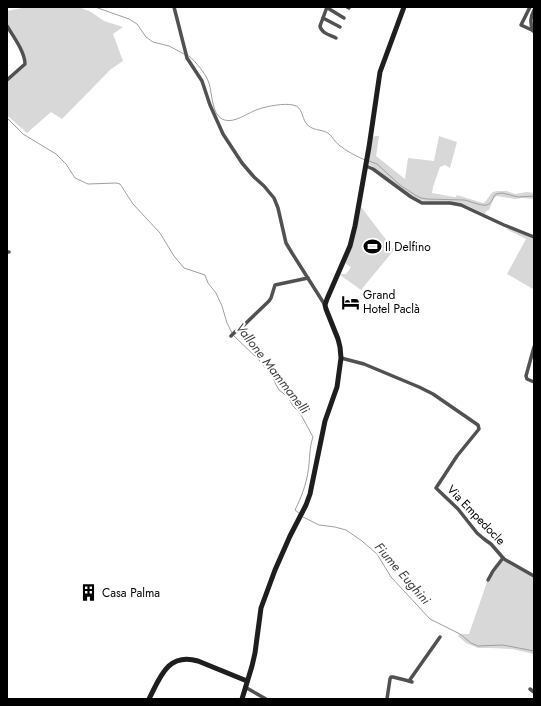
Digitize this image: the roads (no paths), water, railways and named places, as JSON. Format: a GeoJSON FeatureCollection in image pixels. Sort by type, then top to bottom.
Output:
{"type":"FeatureCollection","features":[{"type":"Feature","properties":{"kind":"street"},"geometry":{"type":"LineString","coordinates":[[174,7],[187,58],[202,81],[210,105],[223,134],[242,163],[274,198],[278,208],[286,243],[325,305],[340,347],[341,358],[337,386],[325,421],[310,494],[278,563],[261,608],[255,653],[242,699]]}},
{"type":"Feature","properties":{"kind":"street"},"geometry":{"type":"LineString","coordinates":[[336,38],[322,31],[320,28],[327,7],[344,18]]}},
{"type":"Feature","properties":{"kind":"street"},"geometry":{"type":"LineString","coordinates":[[325,305],[353,236],[366,166],[380,72],[404,7]]}},
{"type":"Feature","properties":{"kind":"street"},"geometry":{"type":"LineString","coordinates":[[530,7],[534,10],[530,21],[533,31],[521,25],[530,7]]}},
{"type":"Feature","properties":{"kind":"street"},"geometry":{"type":"LineString","coordinates":[[323,18],[340,27]]}},
{"type":"Feature","properties":{"kind":"street"},"geometry":{"type":"LineString","coordinates":[[7,26],[23,54],[25,61],[25,64],[7,80]]}},
{"type":"Feature","properties":{"kind":"street"},"geometry":{"type":"LineString","coordinates":[[366,166],[373,169],[418,201],[461,205],[504,225],[534,236]]}},
{"type":"Feature","properties":{"kind":"street"},"geometry":{"type":"LineString","coordinates":[[231,336],[272,298],[275,285],[308,278]]}},
{"type":"Feature","properties":{"kind":"street"},"geometry":{"type":"LineString","coordinates":[[534,347],[526,376],[527,379],[534,382]]}},
{"type":"Feature","properties":{"kind":"street","name":"Via Empedocle"},"geometry":{"type":"LineString","coordinates":[[341,358],[364,364],[419,386],[478,425],[479,429],[457,456],[436,488],[461,512],[477,533],[491,544],[507,562],[534,576]]}},
{"type":"Feature","properties":{"kind":"street"},"geometry":{"type":"LineString","coordinates":[[488,580],[503,558]]}},
{"type":"Feature","properties":{"kind":"street"},"geometry":{"type":"LineString","coordinates":[[387,699],[391,677],[411,682],[440,637]]}},
{"type":"Feature","properties":{"kind":"street"},"geometry":{"type":"LineString","coordinates":[[149,699],[165,669],[172,663],[184,659],[198,661],[247,681]]}},
{"type":"Feature","properties":{"kind":"street"},"geometry":{"type":"LineString","coordinates":[[245,688],[266,699]]}},
{"type":"Feature","properties":{"kind":"street"},"geometry":{"type":"LineString","coordinates":[[530,689],[534,692]]}},
{"type":"Feature","properties":{"kind":"waterway"},"geometry":{"type":"LineString","coordinates":[[95,7],[129,19],[137,24],[146,37],[153,42],[169,46],[184,54]]}},
{"type":"Feature","properties":{"kind":"waterway"},"geometry":{"type":"LineString","coordinates":[[189,56],[195,61],[206,76],[209,83],[214,108],[216,113],[222,119],[236,119],[271,106],[285,104],[293,105],[299,108],[308,126],[328,133],[342,147],[365,160]]}},
{"type":"Feature","properties":{"kind":"waterway","name":"Vallone Mammanelli"},"geometry":{"type":"LineString","coordinates":[[7,118],[23,134],[56,154],[66,164],[75,178],[88,184],[120,184],[133,204],[160,233],[174,256],[184,268],[205,275],[208,283],[216,293],[232,333]]}},
{"type":"Feature","properties":{"kind":"waterway"},"geometry":{"type":"LineString","coordinates":[[369,161],[377,164],[400,185],[421,198],[464,200],[487,205],[496,194],[502,193],[518,197],[534,196]]}},
{"type":"Feature","properties":{"kind":"waterway","name":"Vallone Mammanelli"},"geometry":{"type":"LineString","coordinates":[[234,336],[259,360],[271,375],[279,390],[288,397],[293,406],[300,413],[313,437],[306,482],[295,510],[299,513]]}},
{"type":"Feature","properties":{"kind":"waterway","name":"Fiume Eughini"},"geometry":{"type":"LineString","coordinates":[[303,517],[319,525],[346,530],[362,541],[377,554],[391,577],[430,619],[460,634],[471,643],[478,646],[503,645],[534,651]]}},
{"type":"Feature","properties":{"kind":"place","name":"Il Delfino"},"geometry":{"type":"Point","coordinates":[372,247]}},
{"type":"Feature","properties":{"kind":"place","name":"Grand Hotel Paclà"},"geometry":{"type":"Point","coordinates":[350,302]}},
{"type":"Feature","properties":{"kind":"place","name":"Casa Palma"},"geometry":{"type":"Point","coordinates":[89,593]}}]}
